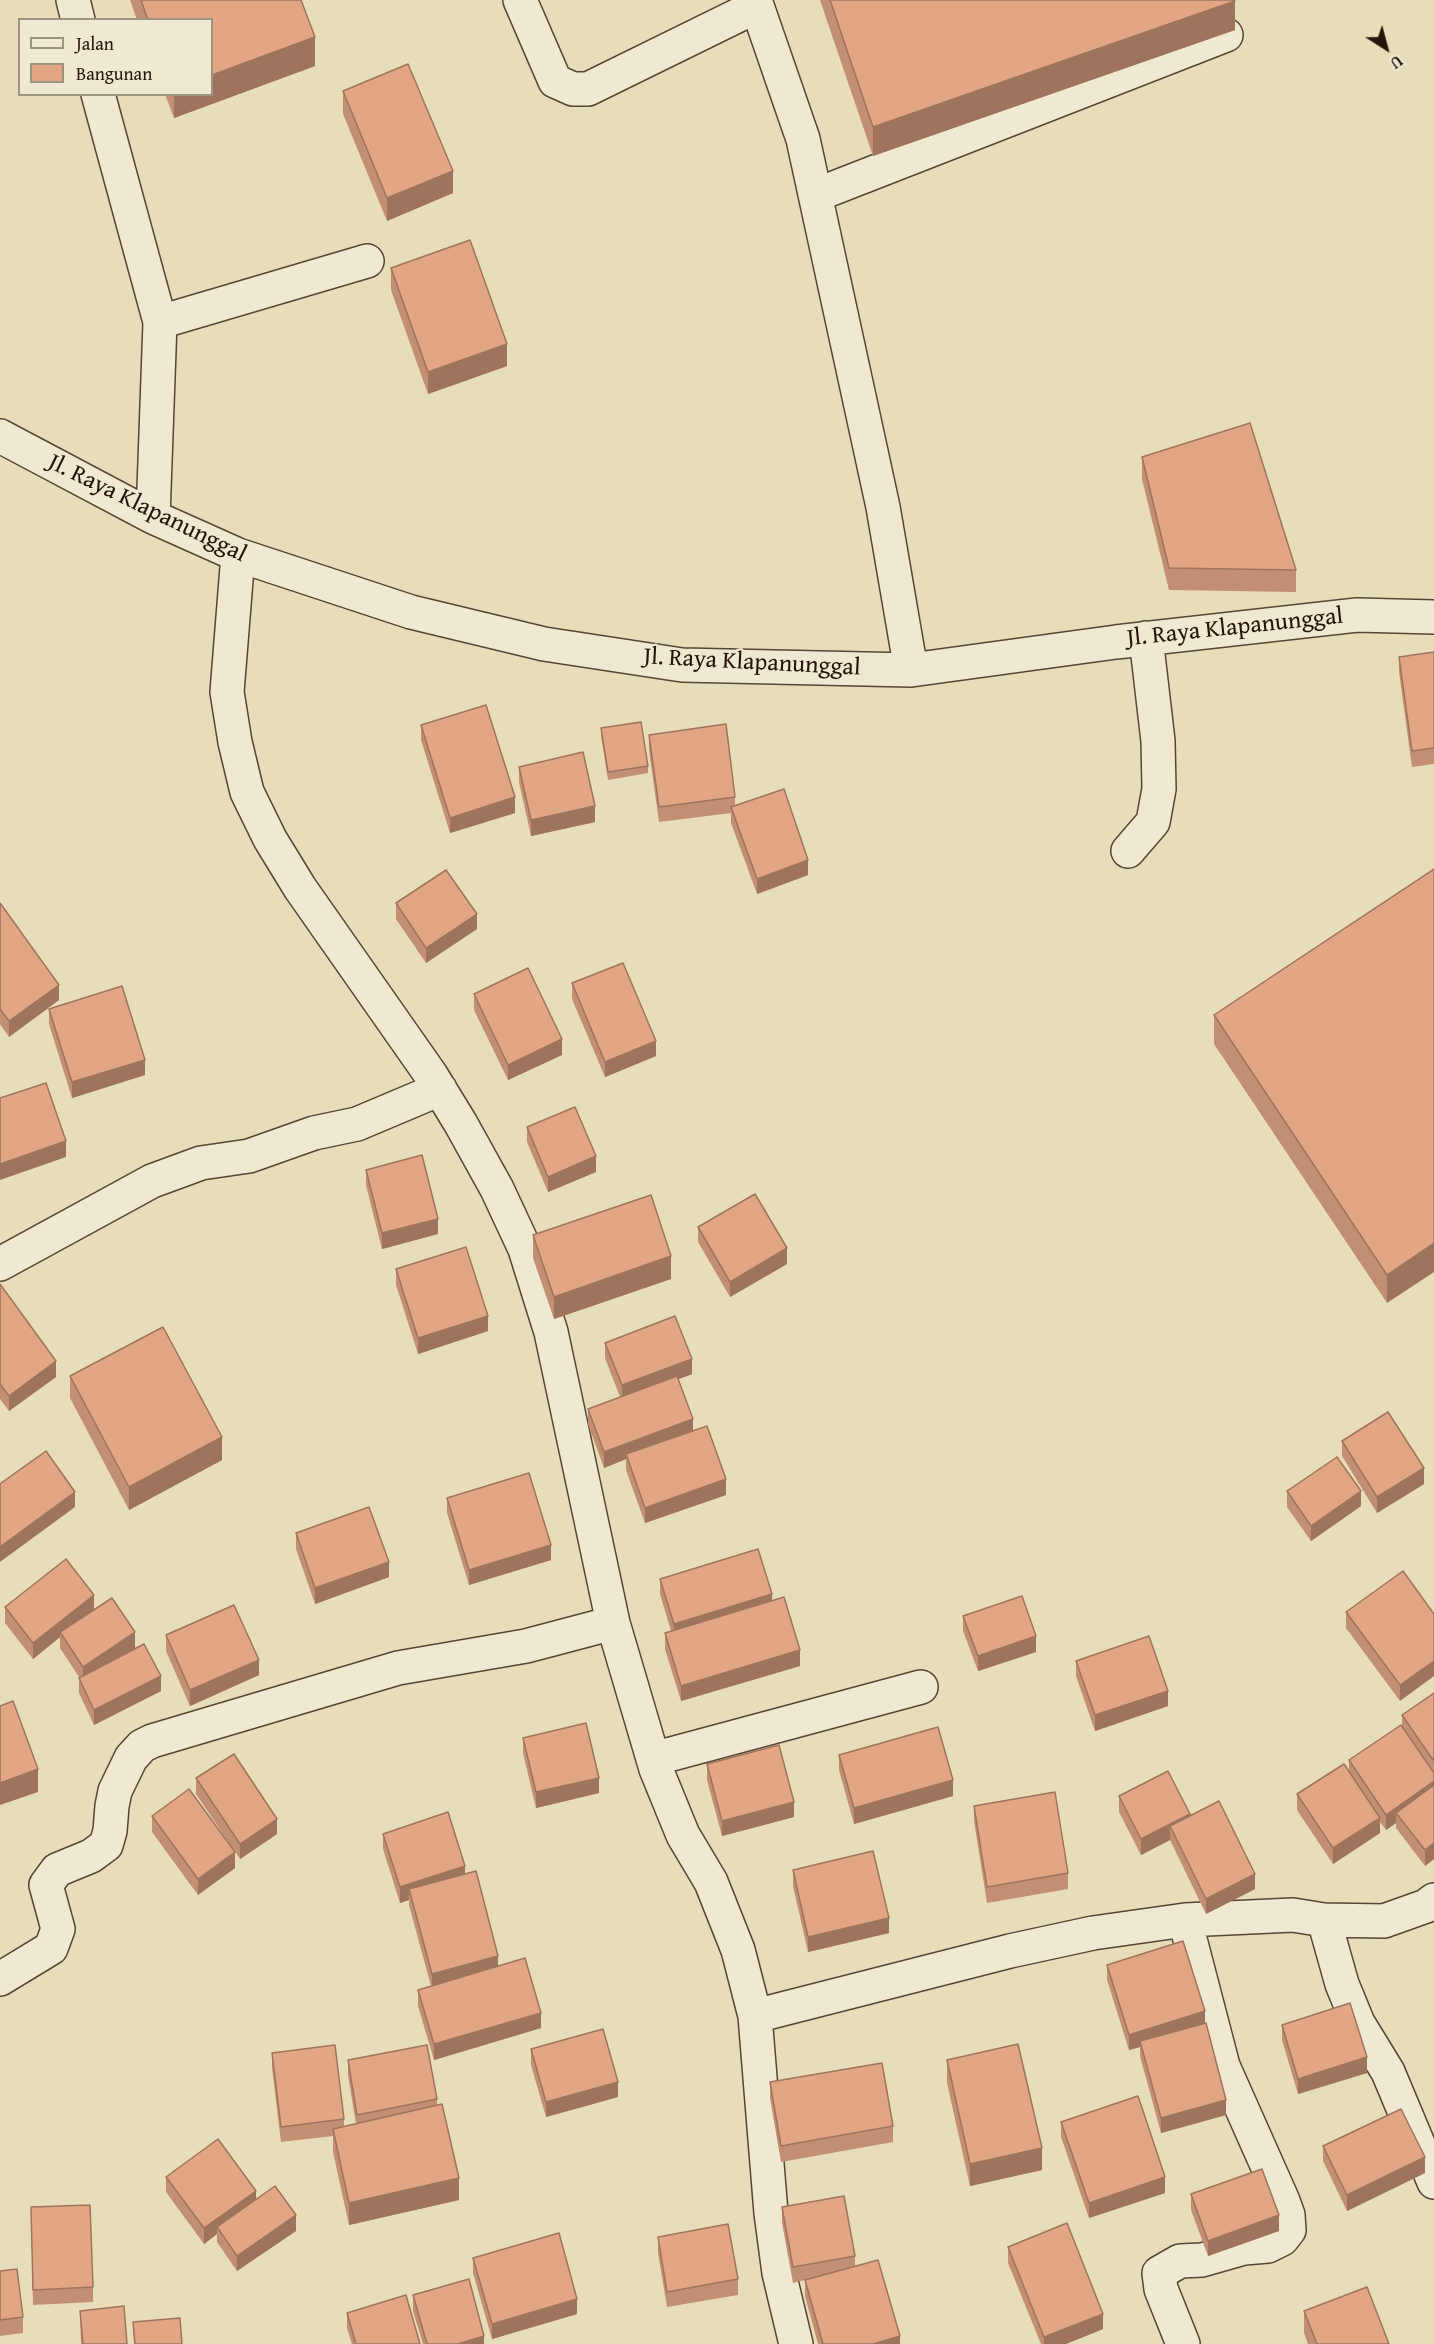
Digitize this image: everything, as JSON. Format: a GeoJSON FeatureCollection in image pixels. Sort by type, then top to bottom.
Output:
{"type":"FeatureCollection","features":[{"type":"Feature","properties":{"kind":"street"},"geometry":{"type":"LineString","coordinates":[[73,0],[78,18]]}},
{"type":"Feature","properties":{"kind":"street"},"geometry":{"type":"LineString","coordinates":[[520,0],[555,81],[573,89],[588,89],[756,3],[803,139],[883,507],[911,670]]}},
{"type":"Feature","properties":{"kind":"street"},"geometry":{"type":"LineString","coordinates":[[816,195],[1226,35]]}},
{"type":"Feature","properties":{"kind":"street"},"geometry":{"type":"LineString","coordinates":[[99,96],[160,322],[153,517]]}},
{"type":"Feature","properties":{"kind":"street"},"geometry":{"type":"LineString","coordinates":[[160,322],[367,261]]}},
{"type":"Feature","properties":{"kind":"street","name":"Jl. Raya Klapanunggal"},"geometry":{"type":"LineString","coordinates":[[0,436],[153,517],[238,555],[411,612],[544,644],[682,665],[911,670],[1146,638],[1357,615],[1434,618]]}},
{"type":"Feature","properties":{"kind":"street"},"geometry":{"type":"LineString","coordinates":[[238,555],[226,692],[247,792],[270,839],[300,888],[440,1089],[497,1189],[525,1249],[551,1332],[613,1623],[653,1759],[683,1835],[711,1882],[738,1950],[755,2016],[771,2213],[779,2273],[796,2344]]}},
{"type":"Feature","properties":{"kind":"street"},"geometry":{"type":"LineString","coordinates":[[1128,851],[1153,822],[1160,789],[1158,741],[1146,638]]}},
{"type":"Feature","properties":{"kind":"street"},"geometry":{"type":"LineString","coordinates":[[0,1264],[152,1181],[201,1163],[249,1156],[314,1133],[357,1124],[440,1089]]}},
{"type":"Feature","properties":{"kind":"street"},"geometry":{"type":"LineString","coordinates":[[0,1979],[51,1947],[58,1929],[46,1885],[57,1870],[91,1856],[106,1845],[115,1791],[131,1758],[142,1746],[152,1741],[398,1668],[526,1646],[613,1623]]}},
{"type":"Feature","properties":{"kind":"street"},"geometry":{"type":"LineString","coordinates":[[653,1759],[921,1687]]}},
{"type":"Feature","properties":{"kind":"street"},"geometry":{"type":"LineString","coordinates":[[755,2016],[1093,1933],[1185,1920],[1293,1915],[1324,1920],[1384,1921],[1426,1906],[1434,1900]]}},
{"type":"Feature","properties":{"kind":"street"},"geometry":{"type":"LineString","coordinates":[[1183,2344],[1161,2289],[1159,2273],[1179,2261],[1202,2260],[1244,2248],[1268,2246],[1287,2235],[1289,2230],[1288,2215],[1283,2200],[1223,2066],[1185,1920]]}},
{"type":"Feature","properties":{"kind":"street"},"geometry":{"type":"LineString","coordinates":[[1324,1920],[1342,1984],[1359,2023],[1388,2072],[1434,2182]]}},
{"type":"Feature","properties":{"kind":"building"},"geometry":{"type":"Polygon","coordinates":[[[141,0],[301,0],[315,37],[213,75],[213,18],[147,18],[141,0]]]}},
{"type":"Feature","properties":{"kind":"building"},"geometry":{"type":"Polygon","coordinates":[[[830,0],[1234,0],[1235,1],[873,127],[830,0]]]}},
{"type":"Feature","properties":{"kind":"building"},"geometry":{"type":"Polygon","coordinates":[[[408,64],[453,171],[387,198],[343,91],[408,64]]]}},
{"type":"Feature","properties":{"kind":"building"},"geometry":{"type":"Polygon","coordinates":[[[470,240],[507,344],[428,372],[391,268],[470,240]]]}},
{"type":"Feature","properties":{"kind":"building"},"geometry":{"type":"Polygon","coordinates":[[[1250,423],[1296,570],[1169,568],[1142,457],[1250,423]]]}},
{"type":"Feature","properties":{"kind":"building"},"geometry":{"type":"Polygon","coordinates":[[[1434,652],[1434,748],[1412,751],[1399,657],[1434,652]]]}},
{"type":"Feature","properties":{"kind":"building"},"geometry":{"type":"Polygon","coordinates":[[[486,705],[515,797],[450,818],[421,725],[486,705]]]}},
{"type":"Feature","properties":{"kind":"building"},"geometry":{"type":"Polygon","coordinates":[[[641,722],[648,766],[608,772],[601,728],[641,722]]]}},
{"type":"Feature","properties":{"kind":"building"},"geometry":{"type":"Polygon","coordinates":[[[726,724],[735,797],[659,807],[649,735],[726,724]]]}},
{"type":"Feature","properties":{"kind":"building"},"geometry":{"type":"Polygon","coordinates":[[[583,752],[595,806],[531,820],[519,767],[583,752]]]}},
{"type":"Feature","properties":{"kind":"building"},"geometry":{"type":"Polygon","coordinates":[[[784,789],[808,860],[757,879],[731,807],[784,789]]]}},
{"type":"Feature","properties":{"kind":"building"},"geometry":{"type":"Polygon","coordinates":[[[1434,869],[1434,1243],[1387,1275],[1214,1015],[1434,869]]]}},
{"type":"Feature","properties":{"kind":"building"},"geometry":{"type":"Polygon","coordinates":[[[446,870],[477,914],[426,948],[396,903],[446,870]]]}},
{"type":"Feature","properties":{"kind":"building"},"geometry":{"type":"Polygon","coordinates":[[[0,903],[59,985],[9,1021],[0,1009],[0,903]]]}},
{"type":"Feature","properties":{"kind":"building"},"geometry":{"type":"Polygon","coordinates":[[[623,963],[656,1041],[605,1062],[572,983],[623,963]]]}},
{"type":"Feature","properties":{"kind":"building"},"geometry":{"type":"Polygon","coordinates":[[[528,968],[562,1039],[508,1065],[474,994],[528,968]]]}},
{"type":"Feature","properties":{"kind":"building"},"geometry":{"type":"Polygon","coordinates":[[[122,986],[145,1060],[72,1082],[49,1009],[122,986]]]}},
{"type":"Feature","properties":{"kind":"building"},"geometry":{"type":"Polygon","coordinates":[[[46,1083],[66,1141],[0,1164],[0,1098],[46,1083]]]}},
{"type":"Feature","properties":{"kind":"building"},"geometry":{"type":"Polygon","coordinates":[[[575,1107],[596,1156],[548,1177],[527,1127],[575,1107]]]}},
{"type":"Feature","properties":{"kind":"building"},"geometry":{"type":"Polygon","coordinates":[[[422,1155],[438,1219],[382,1233],[366,1170],[422,1155]]]}},
{"type":"Feature","properties":{"kind":"building"},"geometry":{"type":"Polygon","coordinates":[[[755,1194],[787,1248],[730,1282],[698,1227],[755,1194]]]}},
{"type":"Feature","properties":{"kind":"building"},"geometry":{"type":"Polygon","coordinates":[[[651,1195],[671,1256],[554,1297],[533,1235],[651,1195]]]}},
{"type":"Feature","properties":{"kind":"building"},"geometry":{"type":"Polygon","coordinates":[[[466,1247],[488,1316],[418,1338],[396,1269],[466,1247]]]}},
{"type":"Feature","properties":{"kind":"building"},"geometry":{"type":"Polygon","coordinates":[[[0,1284],[56,1361],[9,1396],[0,1384],[0,1284]]]}},
{"type":"Feature","properties":{"kind":"building"},"geometry":{"type":"Polygon","coordinates":[[[675,1316],[692,1359],[622,1385],[605,1343],[675,1316]]]}},
{"type":"Feature","properties":{"kind":"building"},"geometry":{"type":"Polygon","coordinates":[[[163,1327],[222,1437],[129,1487],[70,1376],[163,1327]]]}},
{"type":"Feature","properties":{"kind":"building"},"geometry":{"type":"Polygon","coordinates":[[[677,1376],[693,1419],[604,1452],[588,1409],[677,1376]]]}},
{"type":"Feature","properties":{"kind":"building"},"geometry":{"type":"Polygon","coordinates":[[[1388,1412],[1424,1468],[1377,1497],[1342,1441],[1388,1412]]]}},
{"type":"Feature","properties":{"kind":"building"},"geometry":{"type":"Polygon","coordinates":[[[707,1426],[726,1479],[645,1508],[626,1454],[707,1426]]]}},
{"type":"Feature","properties":{"kind":"building"},"geometry":{"type":"Polygon","coordinates":[[[46,1451],[75,1492],[0,1547],[0,1484],[46,1451]]]}},
{"type":"Feature","properties":{"kind":"building"},"geometry":{"type":"Polygon","coordinates":[[[1337,1457],[1361,1491],[1311,1526],[1287,1491],[1337,1457]]]}},
{"type":"Feature","properties":{"kind":"building"},"geometry":{"type":"Polygon","coordinates":[[[529,1473],[551,1545],[469,1570],[447,1498],[529,1473]]]}},
{"type":"Feature","properties":{"kind":"building"},"geometry":{"type":"Polygon","coordinates":[[[369,1507],[389,1562],[315,1588],[296,1533],[369,1507]]]}},
{"type":"Feature","properties":{"kind":"building"},"geometry":{"type":"Polygon","coordinates":[[[758,1549],[772,1594],[674,1624],[660,1579],[758,1549]]]}},
{"type":"Feature","properties":{"kind":"building"},"geometry":{"type":"Polygon","coordinates":[[[66,1559],[94,1595],[33,1643],[5,1607],[66,1559]]]}},
{"type":"Feature","properties":{"kind":"building"},"geometry":{"type":"Polygon","coordinates":[[[1403,1571],[1434,1614],[1434,1661],[1400,1685],[1346,1612],[1403,1571]]]}},
{"type":"Feature","properties":{"kind":"building"},"geometry":{"type":"Polygon","coordinates":[[[1022,1596],[1036,1636],[978,1656],[963,1616],[1022,1596]]]}},
{"type":"Feature","properties":{"kind":"building"},"geometry":{"type":"Polygon","coordinates":[[[784,1597],[800,1650],[681,1686],[665,1633],[784,1597]]]}},
{"type":"Feature","properties":{"kind":"building"},"geometry":{"type":"Polygon","coordinates":[[[112,1598],[135,1632],[83,1667],[60,1632],[112,1598]]]}},
{"type":"Feature","properties":{"kind":"building"},"geometry":{"type":"Polygon","coordinates":[[[234,1605],[259,1660],[190,1690],[166,1635],[234,1605]]]}},
{"type":"Feature","properties":{"kind":"building"},"geometry":{"type":"Polygon","coordinates":[[[1149,1636],[1168,1691],[1095,1715],[1076,1661],[1149,1636]]]}},
{"type":"Feature","properties":{"kind":"building"},"geometry":{"type":"Polygon","coordinates":[[[144,1644],[161,1676],[94,1710],[79,1678],[144,1644]]]}},
{"type":"Feature","properties":{"kind":"building"},"geometry":{"type":"Polygon","coordinates":[[[1434,1693],[1434,1759],[1433,1760],[1402,1715],[1434,1693]]]}},
{"type":"Feature","properties":{"kind":"building"},"geometry":{"type":"Polygon","coordinates":[[[13,1701],[38,1769],[0,1783],[0,1706],[13,1701]]]}},
{"type":"Feature","properties":{"kind":"building"},"geometry":{"type":"Polygon","coordinates":[[[586,1723],[599,1778],[536,1792],[523,1738],[586,1723]]]}},
{"type":"Feature","properties":{"kind":"building"},"geometry":{"type":"Polygon","coordinates":[[[1401,1725],[1434,1773],[1434,1781],[1386,1815],[1349,1760],[1401,1725]]]}},
{"type":"Feature","properties":{"kind":"building"},"geometry":{"type":"Polygon","coordinates":[[[938,1727],[953,1780],[854,1808],[839,1755],[938,1727]]]}},
{"type":"Feature","properties":{"kind":"building"},"geometry":{"type":"Polygon","coordinates":[[[779,1745],[794,1802],[722,1821],[707,1764],[779,1745]]]}},
{"type":"Feature","properties":{"kind":"building"},"geometry":{"type":"Polygon","coordinates":[[[234,1754],[277,1819],[240,1844],[196,1778],[234,1754]]]}},
{"type":"Feature","properties":{"kind":"building"},"geometry":{"type":"Polygon","coordinates":[[[1344,1764],[1380,1818],[1333,1848],[1297,1794],[1344,1764]]]}},
{"type":"Feature","properties":{"kind":"building"},"geometry":{"type":"Polygon","coordinates":[[[1168,1771],[1190,1814],[1141,1839],[1119,1796],[1168,1771]]]}},
{"type":"Feature","properties":{"kind":"building"},"geometry":{"type":"Polygon","coordinates":[[[1434,1785],[1434,1843],[1425,1850],[1396,1813],[1434,1785]]]}},
{"type":"Feature","properties":{"kind":"building"},"geometry":{"type":"Polygon","coordinates":[[[189,1789],[235,1852],[198,1879],[152,1816],[189,1789]]]}},
{"type":"Feature","properties":{"kind":"building"},"geometry":{"type":"Polygon","coordinates":[[[1055,1792],[1068,1873],[987,1887],[974,1806],[1055,1792]]]}},
{"type":"Feature","properties":{"kind":"building"},"geometry":{"type":"Polygon","coordinates":[[[1219,1801],[1255,1874],[1206,1899],[1170,1826],[1219,1801]]]}},
{"type":"Feature","properties":{"kind":"building"},"geometry":{"type":"Polygon","coordinates":[[[448,1812],[465,1866],[400,1887],[383,1834],[448,1812]]]}},
{"type":"Feature","properties":{"kind":"building"},"geometry":{"type":"Polygon","coordinates":[[[873,1851],[889,1918],[808,1937],[793,1870],[873,1851]]]}},
{"type":"Feature","properties":{"kind":"building"},"geometry":{"type":"Polygon","coordinates":[[[476,1871],[498,1956],[432,1974],[409,1889],[476,1871]]]}},
{"type":"Feature","properties":{"kind":"building"},"geometry":{"type":"Polygon","coordinates":[[[1183,1941],[1205,2011],[1129,2035],[1107,1965],[1183,1941]]]}},
{"type":"Feature","properties":{"kind":"building"},"geometry":{"type":"Polygon","coordinates":[[[525,1958],[541,2013],[434,2044],[418,1990],[525,1958]]]}},
{"type":"Feature","properties":{"kind":"building"},"geometry":{"type":"Polygon","coordinates":[[[1350,2003],[1367,2057],[1298,2079],[1282,2025],[1350,2003]]]}},
{"type":"Feature","properties":{"kind":"building"},"geometry":{"type":"Polygon","coordinates":[[[1206,2023],[1226,2100],[1161,2118],[1140,2041],[1206,2023]]]}},
{"type":"Feature","properties":{"kind":"building"},"geometry":{"type":"Polygon","coordinates":[[[603,2029],[618,2082],[546,2102],[531,2049],[603,2029]]]}},
{"type":"Feature","properties":{"kind":"building"},"geometry":{"type":"Polygon","coordinates":[[[1018,2044],[1042,2148],[970,2164],[947,2060],[1018,2044]]]}},
{"type":"Feature","properties":{"kind":"building"},"geometry":{"type":"Polygon","coordinates":[[[335,2045],[344,2119],[281,2127],[272,2053],[335,2045]]]}},
{"type":"Feature","properties":{"kind":"building"},"geometry":{"type":"Polygon","coordinates":[[[427,2045],[437,2099],[357,2115],[348,2060],[427,2045]]]}},
{"type":"Feature","properties":{"kind":"building"},"geometry":{"type":"Polygon","coordinates":[[[882,2063],[893,2126],[781,2146],[770,2082],[882,2063]]]}},
{"type":"Feature","properties":{"kind":"building"},"geometry":{"type":"Polygon","coordinates":[[[1138,2096],[1165,2177],[1089,2203],[1061,2122],[1138,2096]]]}},
{"type":"Feature","properties":{"kind":"building"},"geometry":{"type":"Polygon","coordinates":[[[442,2104],[459,2178],[349,2203],[333,2129],[442,2104]]]}},
{"type":"Feature","properties":{"kind":"building"},"geometry":{"type":"Polygon","coordinates":[[[1401,2109],[1425,2157],[1347,2195],[1323,2146],[1401,2109]]]}},
{"type":"Feature","properties":{"kind":"building"},"geometry":{"type":"Polygon","coordinates":[[[218,2139],[256,2191],[204,2228],[166,2177],[218,2139]]]}},
{"type":"Feature","properties":{"kind":"building"},"geometry":{"type":"Polygon","coordinates":[[[1262,2169],[1279,2215],[1208,2241],[1191,2194],[1262,2169]]]}},
{"type":"Feature","properties":{"kind":"building"},"geometry":{"type":"Polygon","coordinates":[[[275,2186],[296,2215],[237,2256],[217,2227],[275,2186]]]}},
{"type":"Feature","properties":{"kind":"building"},"geometry":{"type":"Polygon","coordinates":[[[844,2196],[855,2256],[793,2267],[782,2207],[844,2196]]]}},
{"type":"Feature","properties":{"kind":"building"},"geometry":{"type":"Polygon","coordinates":[[[90,2205],[93,2287],[33,2290],[31,2207],[90,2205]]]}},
{"type":"Feature","properties":{"kind":"building"},"geometry":{"type":"Polygon","coordinates":[[[1067,2223],[1103,2314],[1044,2337],[1008,2247],[1067,2223]]]}},
{"type":"Feature","properties":{"kind":"building"},"geometry":{"type":"Polygon","coordinates":[[[728,2224],[738,2279],[667,2292],[658,2237],[728,2224]]]}},
{"type":"Feature","properties":{"kind":"building"},"geometry":{"type":"Polygon","coordinates":[[[559,2233],[577,2299],[492,2324],[473,2258],[559,2233]]]}},
{"type":"Feature","properties":{"kind":"building"},"geometry":{"type":"Polygon","coordinates":[[[878,2260],[900,2336],[873,2344],[823,2344],[805,2280],[878,2260]]]}},
{"type":"Feature","properties":{"kind":"building"},"geometry":{"type":"Polygon","coordinates":[[[17,2269],[23,2317],[0,2320],[0,2271],[17,2269]]]}},
{"type":"Feature","properties":{"kind":"building"},"geometry":{"type":"Polygon","coordinates":[[[469,2279],[484,2336],[458,2344],[427,2344],[413,2295],[469,2279]]]}},
{"type":"Feature","properties":{"kind":"building"},"geometry":{"type":"Polygon","coordinates":[[[1367,2287],[1389,2344],[1317,2344],[1304,2311],[1367,2287]]]}},
{"type":"Feature","properties":{"kind":"building"},"geometry":{"type":"Polygon","coordinates":[[[406,2295],[420,2344],[356,2344],[347,2313],[406,2295]]]}},
{"type":"Feature","properties":{"kind":"building"},"geometry":{"type":"Polygon","coordinates":[[[124,2306],[127,2344],[83,2344],[80,2311],[124,2306]]]}},
{"type":"Feature","properties":{"kind":"building"},"geometry":{"type":"Polygon","coordinates":[[[180,2318],[182,2344],[135,2344],[133,2322],[180,2318]]]}}]}
